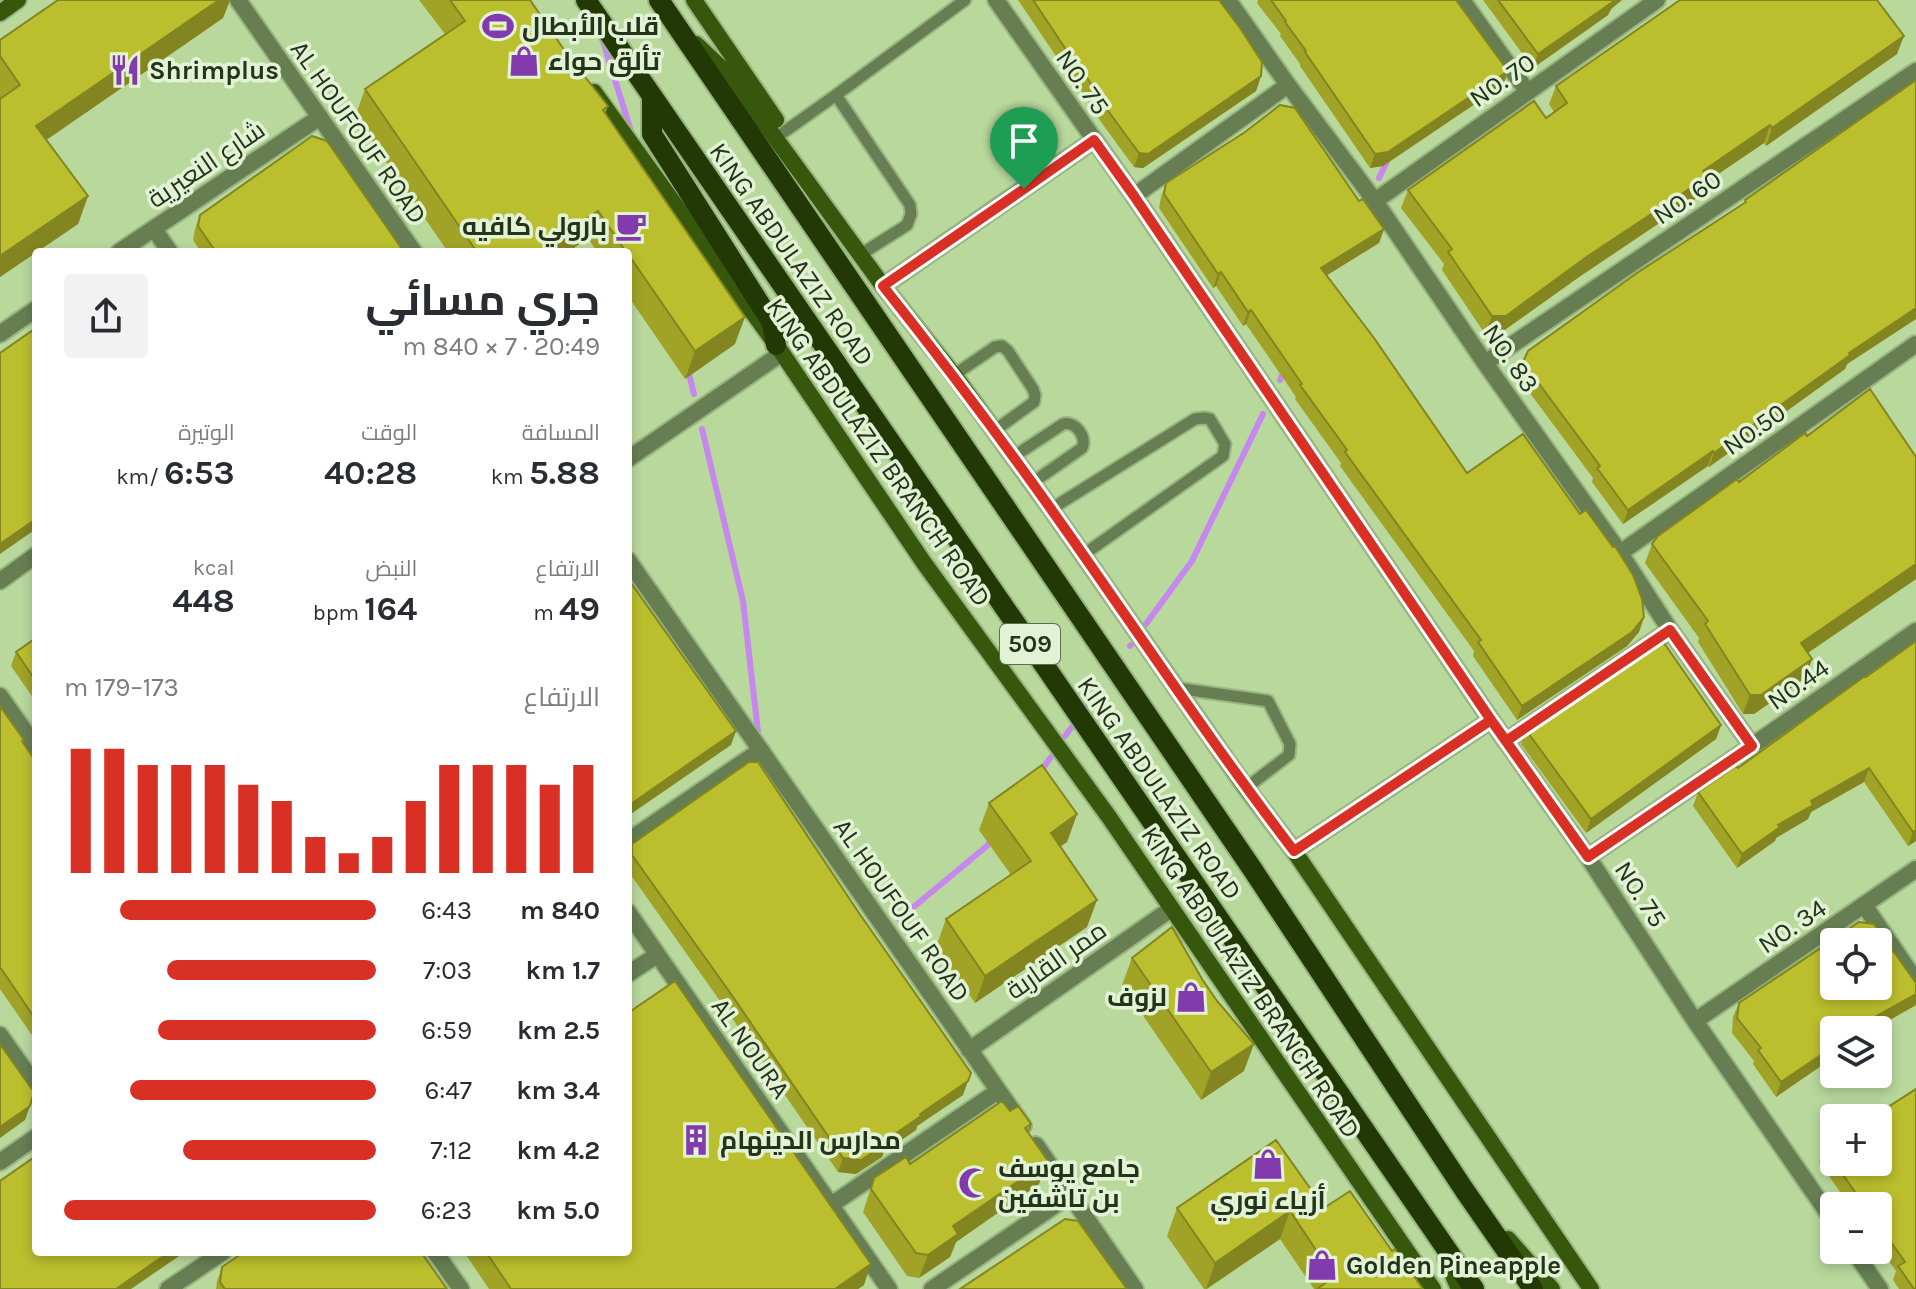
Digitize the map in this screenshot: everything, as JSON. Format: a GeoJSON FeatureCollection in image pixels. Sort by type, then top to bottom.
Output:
{"type":"FeatureCollection","features":[{"type":"Feature","properties":{"kind":"main road"},"geometry":{"type":"LineString","coordinates":[[0,13],[18,0]]}},
{"type":"Feature","properties":{"kind":"main road","name":"KING ABDULAZIZ ROAD"},"geometry":{"type":"LineString","coordinates":[[586,0],[1474,1289]]}},
{"type":"Feature","properties":{"kind":"main road","name":"KING ABDULAZIZ ROAD"},"geometry":{"type":"LineString","coordinates":[[659,0],[1253,870],[1533,1289]]}},
{"type":"Feature","properties":{"kind":"main road"},"geometry":{"type":"LineString","coordinates":[[694,0],[866,251],[883,286]]}},
{"type":"Feature","properties":{"kind":"main road"},"geometry":{"type":"LineString","coordinates":[[680,29],[731,77],[1051,509],[1246,788],[1294,851],[1591,1289]]}},
{"type":"Feature","properties":{"kind":"main road","name":"KING ABDULAZIZ BRANCH ROAD"},"geometry":{"type":"LineString","coordinates":[[583,77],[779,349],[924,563],[1109,817],[1433,1289]]}},
{"type":"Feature","properties":{"kind":"main road"},"geometry":{"type":"LineString","coordinates":[[652,96],[652,134],[772,323],[779,349]]}},
{"type":"Feature","properties":{"kind":"main road"},"geometry":{"type":"LineString","coordinates":[[1465,1191],[1552,1289]]}},
{"type":"Feature","properties":{"kind":"main road"},"geometry":{"type":"LineString","coordinates":[[1430,1225],[1459,1289]]}},
{"type":"Feature","properties":{"kind":"street","name":"AL HOUFOUF ROAD"},"geometry":{"type":"LineString","coordinates":[[238,0],[411,248]]}},
{"type":"Feature","properties":{"kind":"street","name":"NO. 75"},"geometry":{"type":"LineString","coordinates":[[996,0],[1588,857],[1695,1021],[1820,1202]]}},
{"type":"Feature","properties":{"kind":"street","name":"NO. 83"},"geometry":{"type":"LineString","coordinates":[[1228,0],[1375,201],[1752,746]]}},
{"type":"Feature","properties":{"kind":"street"},"geometry":{"type":"LineString","coordinates":[[1462,0],[1527,91]]}},
{"type":"Feature","properties":{"kind":"street","name":"NO. 70"},"geometry":{"type":"LineString","coordinates":[[1375,201],[1657,0]]}},
{"type":"Feature","properties":{"kind":"street","name":"NO. 60"},"geometry":{"type":"LineString","coordinates":[[1485,363],[1916,71]]}},
{"type":"Feature","properties":{"kind":"street"},"geometry":{"type":"LineString","coordinates":[[1134,196],[1288,85]]}},
{"type":"Feature","properties":{"kind":"street","name":"شارع النعيرية"},"geometry":{"type":"LineString","coordinates":[[125,248],[320,117]]}},
{"type":"Feature","properties":{"kind":"street"},"geometry":{"type":"LineString","coordinates":[[883,286],[1094,140]]}},
{"type":"Feature","properties":{"kind":"street"},"geometry":{"type":"LineString","coordinates":[[154,229],[167,248]]}},
{"type":"Feature","properties":{"kind":"street"},"geometry":{"type":"LineString","coordinates":[[0,334],[32,312]]}},
{"type":"Feature","properties":{"kind":"street","name":"NO.50"},"geometry":{"type":"LineString","coordinates":[[1620,553],[1916,344]]}},
{"type":"Feature","properties":{"kind":"street"},"geometry":{"type":"LineString","coordinates":[[632,456],[779,349]]}},
{"type":"Feature","properties":{"kind":"street"},"geometry":{"type":"LineString","coordinates":[[0,581],[32,558]]}},
{"type":"Feature","properties":{"kind":"street","name":"AL HOUFOUF ROAD"},"geometry":{"type":"LineString","coordinates":[[632,566],[1135,1289]]}},
{"type":"Feature","properties":{"kind":"street"},"geometry":{"type":"LineString","coordinates":[[1506,741],[1670,630]]}},
{"type":"Feature","properties":{"kind":"street","name":"NO.44"},"geometry":{"type":"LineString","coordinates":[[1588,857],[1916,631]]}},
{"type":"Feature","properties":{"kind":"street"},"geometry":{"type":"LineString","coordinates":[[0,696],[32,741]]}},
{"type":"Feature","properties":{"kind":"street"},"geometry":{"type":"LineString","coordinates":[[1294,851],[1491,720]]}},
{"type":"Feature","properties":{"kind":"street"},"geometry":{"type":"LineString","coordinates":[[632,838],[761,750]]}},
{"type":"Feature","properties":{"kind":"street","name":"NO. 34"},"geometry":{"type":"LineString","coordinates":[[1695,1021],[1916,869]]}},
{"type":"Feature","properties":{"kind":"street"},"geometry":{"type":"LineString","coordinates":[[1864,905],[1916,981]]}},
{"type":"Feature","properties":{"kind":"street","name":"ممر القاربة"},"geometry":{"type":"LineString","coordinates":[[969,1050],[1171,909]]}},
{"type":"Feature","properties":{"kind":"street","name":"AL NOURA"},"geometry":{"type":"LineString","coordinates":[[632,918],[889,1289]]}},
{"type":"Feature","properties":{"kind":"street"},"geometry":{"type":"LineString","coordinates":[[632,971],[657,955]]}},
{"type":"Feature","properties":{"kind":"street"},"geometry":{"type":"LineString","coordinates":[[0,1035],[32,1080]]}},
{"type":"Feature","properties":{"kind":"street"},"geometry":{"type":"LineString","coordinates":[[831,1205],[998,1091]]}},
{"type":"Feature","properties":{"kind":"street"},"geometry":{"type":"LineString","coordinates":[[0,1162],[32,1140]]}},
{"type":"Feature","properties":{"kind":"street"},"geometry":{"type":"LineString","coordinates":[[932,1289],[1070,1195]]}},
{"type":"Feature","properties":{"kind":"street"},"geometry":{"type":"LineString","coordinates":[[177,1286],[218,1256]]}},
{"type":"Feature","properties":{"kind":"street"},"geometry":{"type":"LineString","coordinates":[[438,1256],[461,1289]]}},
{"type":"Feature","properties":{"kind":"street"},"geometry":{"type":"LineString","coordinates":[[1863,1264],[1880,1289]]}},
{"type":"Feature","properties":{"kind":"lane"},"geometry":{"type":"LineString","coordinates":[[784,132],[965,0]]}},
{"type":"Feature","properties":{"kind":"lane"},"geometry":{"type":"LineString","coordinates":[[836,95],[910,205],[907,225],[866,251]]}},
{"type":"Feature","properties":{"kind":"lane"},"geometry":{"type":"LineString","coordinates":[[954,375],[995,347],[1002,346],[1008,351],[1033,389],[1034,402],[994,431]]}},
{"type":"Feature","properties":{"kind":"lane"},"geometry":{"type":"LineString","coordinates":[[1051,509],[1195,419],[1210,419],[1225,444],[1223,456],[1083,555]]}},
{"type":"Feature","properties":{"kind":"lane"},"geometry":{"type":"LineString","coordinates":[[1013,457],[1069,422],[1083,438],[1082,448],[1032,483]]}},
{"type":"Feature","properties":{"kind":"lane"},"geometry":{"type":"LineString","coordinates":[[1176,688],[1268,701],[1286,733],[1290,744],[1289,755],[1246,788]]}},
{"type":"Feature","properties":{"kind":"building"},"geometry":{"type":"Polygon","coordinates":[[[58,0],[219,0],[36,126],[88,196],[0,256],[0,99],[20,85],[0,56],[0,40],[58,0]]]}},
{"type":"Feature","properties":{"kind":"building"},"geometry":{"type":"Polygon","coordinates":[[[450,0],[530,0],[608,106],[603,110],[745,317],[695,351],[632,260],[632,248],[623,248],[598,211],[544,248],[474,248],[365,89],[465,21],[450,0]]]}},
{"type":"Feature","properties":{"kind":"building"},"geometry":{"type":"Polygon","coordinates":[[[1033,0],[1219,0],[1262,62],[1261,76],[1148,154],[1139,153],[1033,0]]]}},
{"type":"Feature","properties":{"kind":"building"},"geometry":{"type":"Polygon","coordinates":[[[1271,0],[1456,0],[1508,71],[1388,152],[1375,154],[1271,0]]]}},
{"type":"Feature","properties":{"kind":"building"},"geometry":{"type":"Polygon","coordinates":[[[1498,0],[1613,0],[1614,1],[1538,54],[1498,0]]]}},
{"type":"Feature","properties":{"kind":"building"},"geometry":{"type":"Polygon","coordinates":[[[1680,0],[1877,0],[1904,36],[1772,128],[1770,125],[1703,171],[1707,177],[1585,258],[1506,316],[1492,316],[1448,252],[1452,249],[1408,190],[1534,101],[1546,118],[1567,103],[1556,86],[1680,0]]]}},
{"type":"Feature","properties":{"kind":"building"},"geometry":{"type":"Polygon","coordinates":[[[1916,80],[1916,308],[1849,353],[1714,453],[1628,510],[1597,468],[1600,466],[1523,362],[1528,351],[1637,273],[1746,202],[1916,80]]]}},
{"type":"Feature","properties":{"kind":"building"},"geometry":{"type":"Polygon","coordinates":[[[1280,105],[1295,108],[1359,201],[1363,199],[1384,229],[1321,268],[1374,338],[1467,473],[1523,434],[1580,514],[1586,510],[1615,546],[1633,575],[1642,599],[1644,617],[1632,632],[1522,706],[1478,642],[1481,640],[1345,452],[1347,450],[1251,310],[1248,312],[1221,272],[1218,274],[1164,194],[1166,183],[1245,132],[1280,105]]]}},
{"type":"Feature","properties":{"kind":"building"},"geometry":{"type":"Polygon","coordinates":[[[312,136],[327,141],[401,248],[213,248],[198,226],[200,215],[312,136]]]}},
{"type":"Feature","properties":{"kind":"building"},"geometry":{"type":"Polygon","coordinates":[[[32,331],[32,522],[0,544],[0,353],[32,331]]]}},
{"type":"Feature","properties":{"kind":"building"},"geometry":{"type":"Polygon","coordinates":[[[1870,389],[1916,457],[1916,564],[1801,643],[1812,659],[1761,695],[1750,695],[1705,624],[1708,621],[1652,544],[1658,536],[1737,479],[1739,482],[1805,433],[1807,436],[1870,389]]]}},
{"type":"Feature","properties":{"kind":"building"},"geometry":{"type":"Polygon","coordinates":[[[632,585],[736,731],[632,803],[632,585]]]}},
{"type":"Feature","properties":{"kind":"building"},"geometry":{"type":"Polygon","coordinates":[[[1662,640],[1721,725],[1591,819],[1526,730],[1662,640]]]}},
{"type":"Feature","properties":{"kind":"building"},"geometry":{"type":"Polygon","coordinates":[[[32,641],[32,675],[16,652],[32,641]]]}},
{"type":"Feature","properties":{"kind":"building"},"geometry":{"type":"Polygon","coordinates":[[[1916,641],[1916,830],[1913,832],[1869,768],[1811,801],[1813,805],[1778,825],[1780,827],[1742,854],[1698,792],[1736,766],[1738,768],[1916,641]]]}},
{"type":"Feature","properties":{"kind":"building"},"geometry":{"type":"Polygon","coordinates":[[[0,706],[32,756],[32,1014],[0,967],[0,706]]]}},
{"type":"Feature","properties":{"kind":"building"},"geometry":{"type":"Polygon","coordinates":[[[749,762],[758,762],[971,1073],[968,1081],[861,1160],[843,1158],[632,855],[632,844],[749,762]]]}},
{"type":"Feature","properties":{"kind":"building"},"geometry":{"type":"Polygon","coordinates":[[[1042,765],[1077,814],[1051,833],[1097,900],[985,976],[946,919],[1031,861],[989,803],[1042,765]]]}},
{"type":"Feature","properties":{"kind":"building"},"geometry":{"type":"Polygon","coordinates":[[[1859,922],[1874,924],[1877,928],[1850,928],[1859,922]]]}},
{"type":"Feature","properties":{"kind":"building"},"geometry":{"type":"Polygon","coordinates":[[[1172,927],[1217,1001],[1254,1044],[1211,1072],[1132,958],[1172,927]]]}},
{"type":"Feature","properties":{"kind":"building"},"geometry":{"type":"Polygon","coordinates":[[[1820,948],[1820,1000],[1892,1000],[1892,949],[1916,983],[1916,994],[1877,1016],[1820,1016],[1820,1056],[1781,1082],[1758,1050],[1761,1048],[1737,1018],[1739,1003],[1820,948]]]}},
{"type":"Feature","properties":{"kind":"building","name":"مدارس الدينهام"},"geometry":{"type":"Polygon","coordinates":[[[675,981],[871,1264],[835,1289],[511,1289],[489,1256],[632,1256],[632,1010],[675,981]]]}},
{"type":"Feature","properties":{"kind":"building"},"geometry":{"type":"Polygon","coordinates":[[[0,1044],[32,1089],[32,1099],[30,1106],[0,1127],[0,1044]]]}},
{"type":"Feature","properties":{"kind":"building"},"geometry":{"type":"Polygon","coordinates":[[[1916,1089],[1916,1289],[1898,1266],[1905,1262],[1892,1244],[1892,1192],[1855,1192],[1844,1176],[1892,1176],[1892,1104],[1916,1089]]]}},
{"type":"Feature","properties":{"kind":"building"},"geometry":{"type":"Polygon","coordinates":[[[1002,1101],[1010,1111],[1018,1106],[1031,1124],[1025,1128],[1048,1161],[953,1226],[958,1234],[928,1255],[916,1253],[871,1189],[874,1178],[906,1157],[910,1164],[1002,1101]]]}},
{"type":"Feature","properties":{"kind":"building"},"geometry":{"type":"Polygon","coordinates":[[[1276,1140],[1324,1208],[1350,1191],[1423,1289],[1317,1289],[1334,1277],[1290,1211],[1215,1263],[1177,1208],[1276,1140]]]}},
{"type":"Feature","properties":{"kind":"building"},"geometry":{"type":"Polygon","coordinates":[[[32,1159],[32,1256],[163,1256],[116,1289],[0,1289],[0,1181],[32,1159]]]}},
{"type":"Feature","properties":{"kind":"building"},"geometry":{"type":"Polygon","coordinates":[[[1065,1219],[1078,1221],[1127,1289],[960,1289],[1065,1219]]]}},
{"type":"Feature","properties":{"kind":"building"},"geometry":{"type":"Polygon","coordinates":[[[238,1256],[424,1256],[447,1289],[225,1289],[220,1282],[222,1267],[238,1256]]]}},
{"type":"Feature","properties":{"kind":"waterway"},"geometry":{"type":"LineString","coordinates":[[602,38],[630,128]]}},
{"type":"Feature","properties":{"kind":"waterway"},"geometry":{"type":"LineString","coordinates":[[1379,178],[1388,159]]}},
{"type":"Feature","properties":{"kind":"waterway"},"geometry":{"type":"LineString","coordinates":[[1280,380],[1285,369]]}},
{"type":"Feature","properties":{"kind":"waterway"},"geometry":{"type":"LineString","coordinates":[[688,370],[694,394]]}},
{"type":"Feature","properties":{"kind":"waterway"},"geometry":{"type":"LineString","coordinates":[[1146,624],[1192,561],[1263,414]]}},
{"type":"Feature","properties":{"kind":"waterway"},"geometry":{"type":"LineString","coordinates":[[702,429],[743,601],[758,732]]}},
{"type":"Feature","properties":{"kind":"waterway"},"geometry":{"type":"LineString","coordinates":[[1087,706],[1100,689]]}},
{"type":"Feature","properties":{"kind":"waterway"},"geometry":{"type":"LineString","coordinates":[[1065,736],[1072,727]]}},
{"type":"Feature","properties":{"kind":"waterway"},"geometry":{"type":"LineString","coordinates":[[1039,774],[1051,757]]}},
{"type":"Feature","properties":{"kind":"waterway"},"geometry":{"type":"LineString","coordinates":[[899,919],[987,846],[992,838]]}},
{"type":"Feature","properties":{"kind":"waterway"},"geometry":{"type":"LineString","coordinates":[[765,1084],[767,1059]]}},
{"type":"Feature","properties":{"kind":"place","name":"قلب الأبطال"},"geometry":{"type":"Point","coordinates":[498,26]}},
{"type":"Feature","properties":{"kind":"place","name":"تألق حواء"},"geometry":{"type":"Point","coordinates":[524,61]}},
{"type":"Feature","properties":{"kind":"place","name":"Shrimplus"},"geometry":{"type":"Point","coordinates":[125,70]}},
{"type":"Feature","properties":{"kind":"place","name":"بارولي كافيه"},"geometry":{"type":"Point","coordinates":[631,226]}},
{"type":"Feature","properties":{"kind":"place","name":"لزوف"},"geometry":{"type":"Point","coordinates":[1191,997]}},
{"type":"Feature","properties":{"kind":"place","name":"مدارس الدينهام"},"geometry":{"type":"Point","coordinates":[696,1140]}},
{"type":"Feature","properties":{"kind":"place","name":"أزياء نوري"},"geometry":{"type":"Point","coordinates":[1268,1164]}},
{"type":"Feature","properties":{"kind":"place","name":"جامع يوسف بن تاشفين"},"geometry":{"type":"Point","coordinates":[974,1183]}},
{"type":"Feature","properties":{"kind":"place","name":"Golden Pineapple"},"geometry":{"type":"Point","coordinates":[1322,1265]}},
{"type":"Feature","properties":{"kind":"route"},"geometry":{"type":"LineString","coordinates":[[1024,189],[883,286],[954,375],[1246,788],[1294,851],[1491,720],[1506,741],[1670,630],[1752,746],[1588,857],[1506,741],[1094,140],[1024,189]]}}]}
